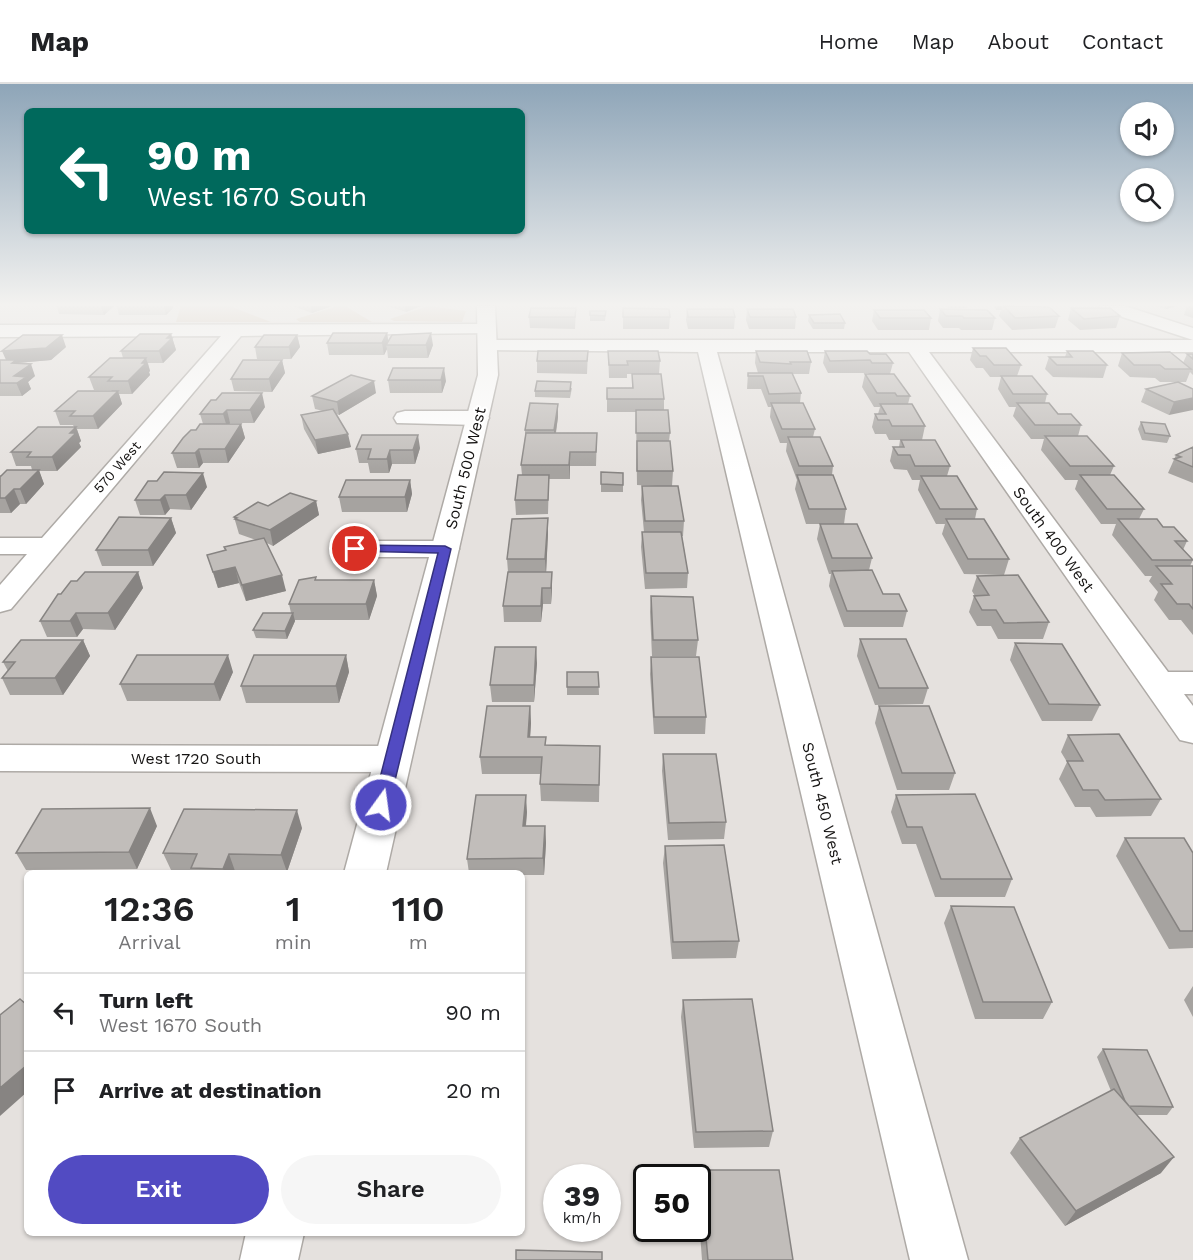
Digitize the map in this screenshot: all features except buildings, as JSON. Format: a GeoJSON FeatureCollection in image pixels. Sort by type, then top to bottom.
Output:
{"type":"FeatureCollection","features":[{"type":"Feature","properties":{"kind":"street","name":"570 West"},"geometry":{"type":"LineString","coordinates":[[0,603],[209,361]]}},
{"type":"Feature","properties":{"kind":"street","name":"South 500 West"},"geometry":{"type":"LineString","coordinates":[[365,870],[478,418],[489,361]]}},
{"type":"Feature","properties":{"kind":"street","name":"South 450 West"},"geometry":{"type":"LineString","coordinates":[[710,361],[939,1260]]}},
{"type":"Feature","properties":{"kind":"street","name":"South 400 West"},"geometry":{"type":"LineString","coordinates":[[926,361],[1193,731]]}},
{"type":"Feature","properties":{"kind":"street"},"geometry":{"type":"LineString","coordinates":[[405,418],[478,418]]}},
{"type":"Feature","properties":{"kind":"street"},"geometry":{"type":"LineString","coordinates":[[0,546],[48,546]]}},
{"type":"Feature","properties":{"kind":"street"},"geometry":{"type":"LineString","coordinates":[[355,549],[445,549]]}},
{"type":"Feature","properties":{"kind":"street"},"geometry":{"type":"LineString","coordinates":[[1158,683],[1193,683]]}},
{"type":"Feature","properties":{"kind":"street","name":"West 1720 South"},"geometry":{"type":"LineString","coordinates":[[0,758],[393,759]]}},
{"type":"Feature","properties":{"kind":"street"},"geometry":{"type":"LineString","coordinates":[[269,1260],[274,1236]]}},
{"type":"Feature","properties":{"kind":"route"},"geometry":{"type":"LineString","coordinates":[[355,549],[445,549],[381,805]]}}]}
